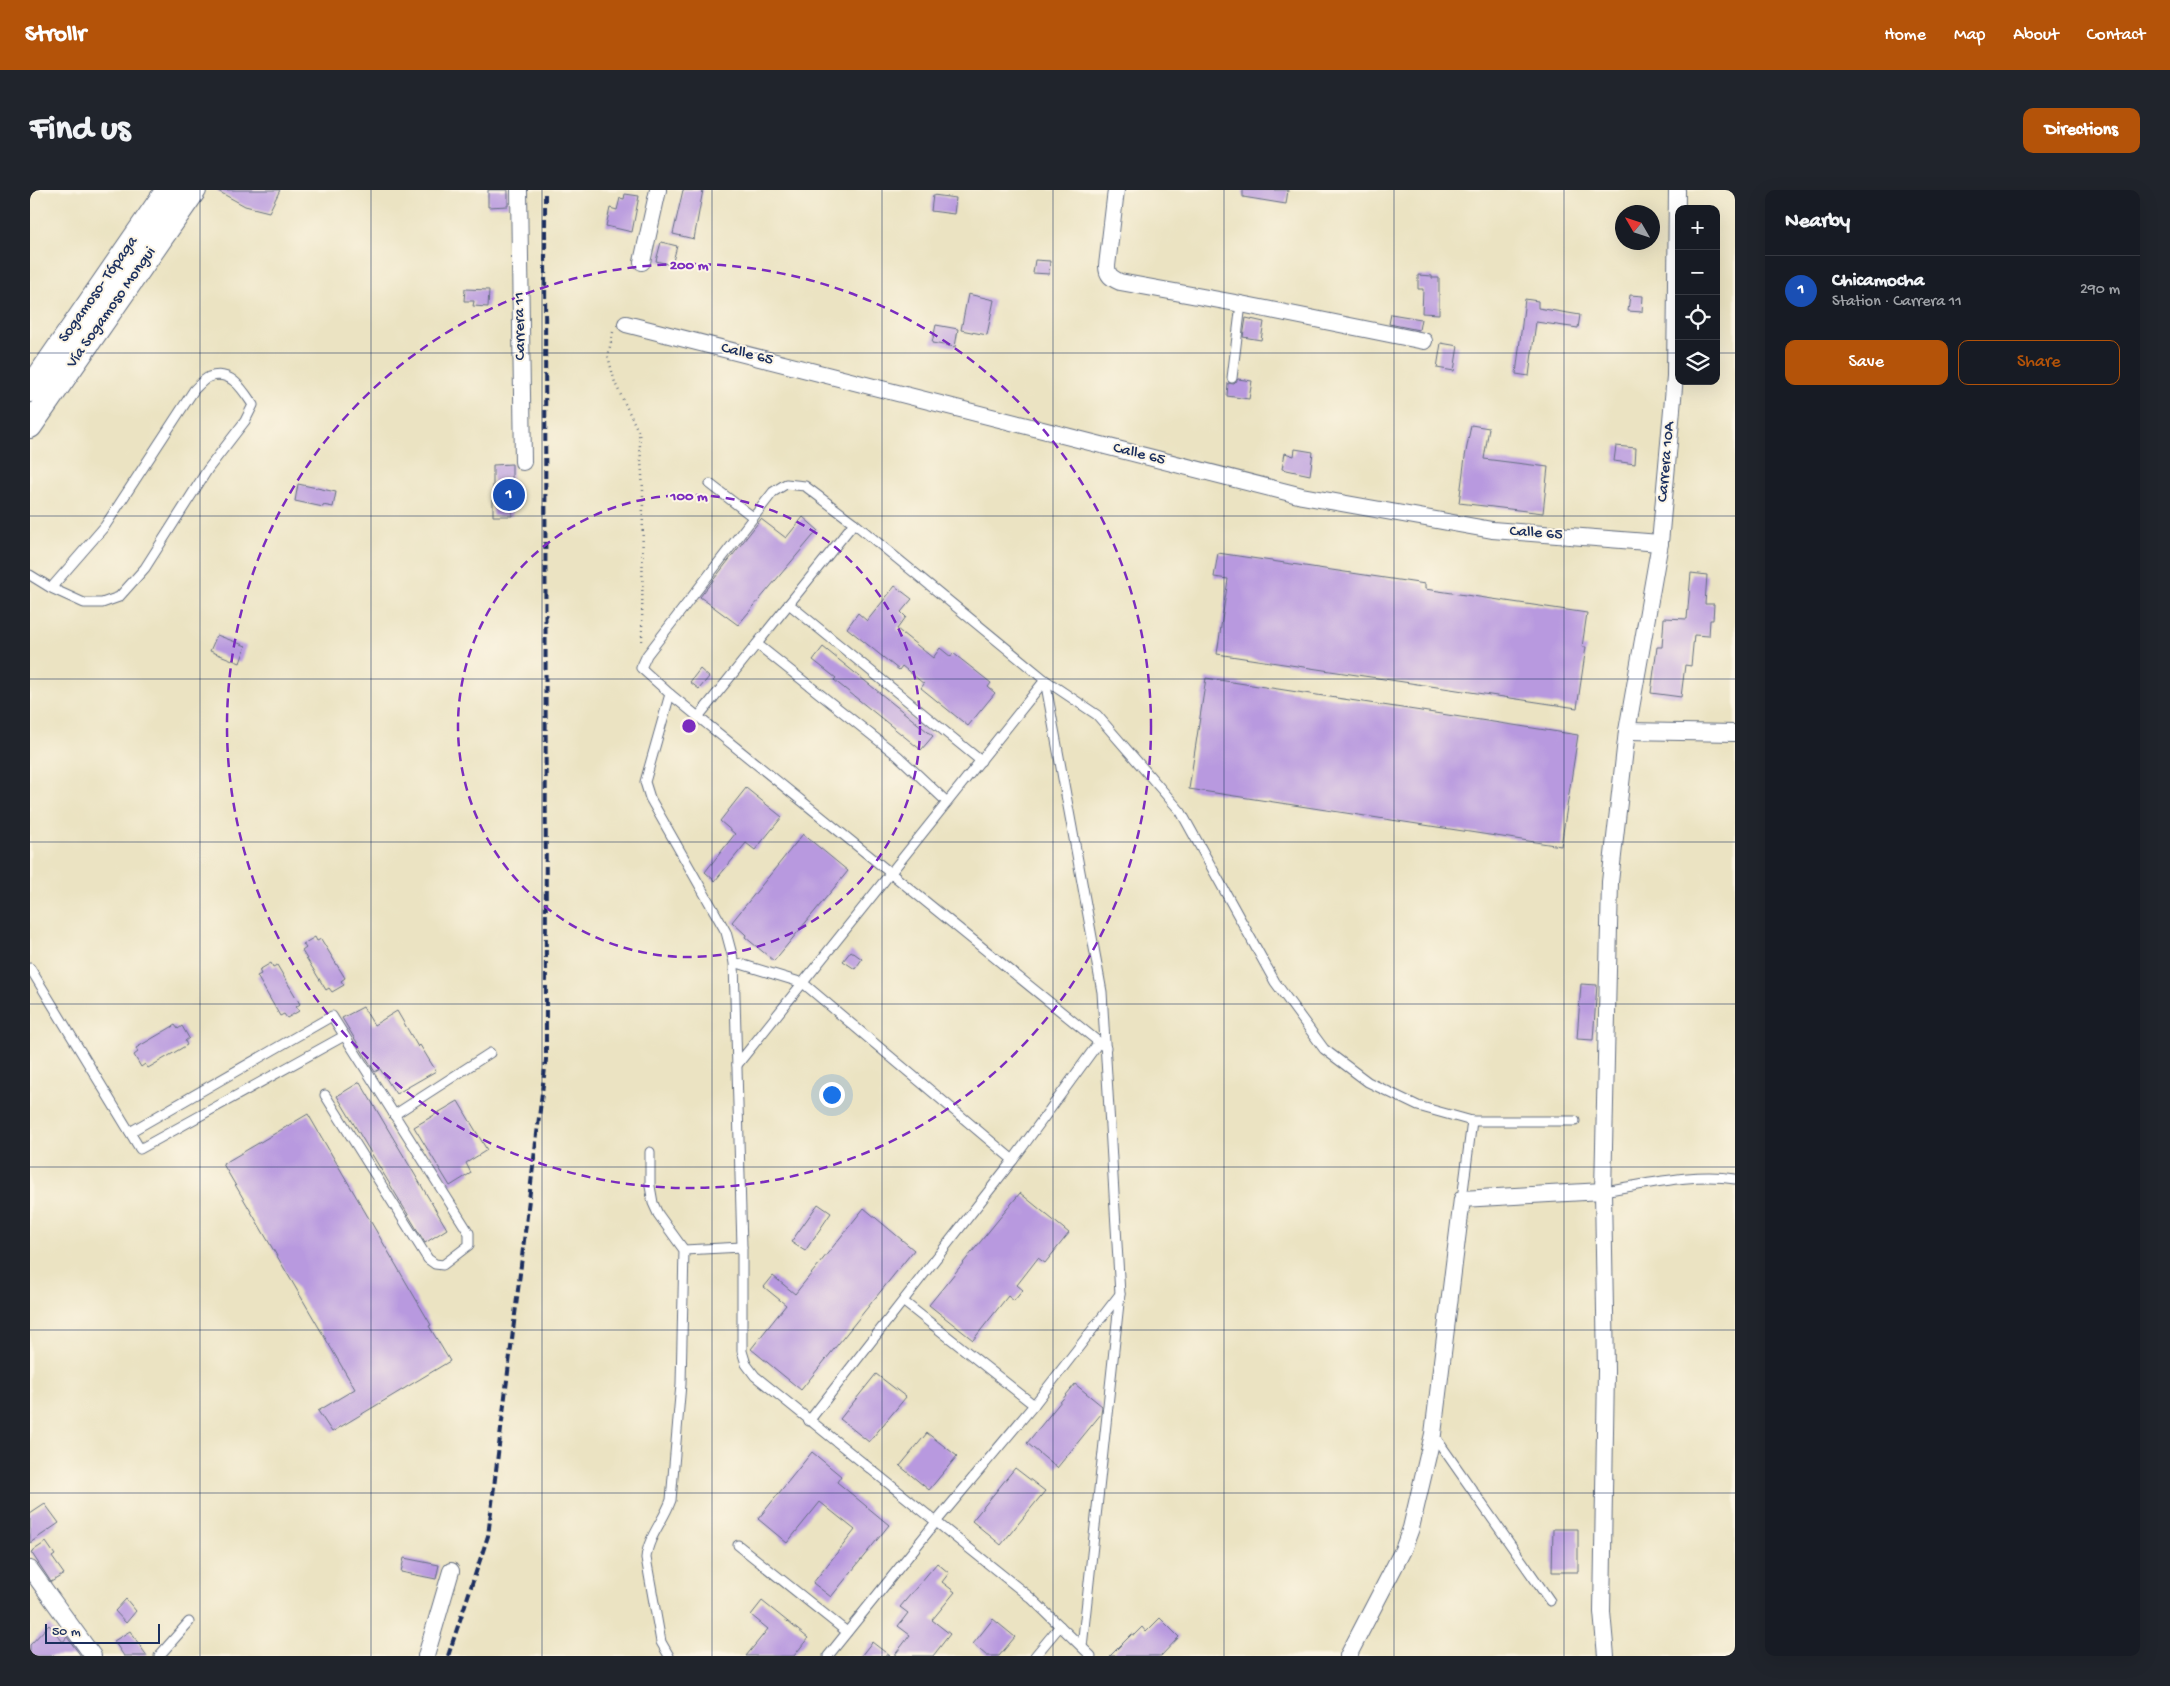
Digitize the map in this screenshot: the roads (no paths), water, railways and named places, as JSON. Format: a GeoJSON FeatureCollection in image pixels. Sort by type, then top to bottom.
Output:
{"type":"FeatureCollection","features":[{"type":"Feature","properties":{"kind":"main road","name":"Sogamoso- Tópaga"},"geometry":{"type":"LineString","coordinates":[[30,390],[168,190]]}},
{"type":"Feature","properties":{"kind":"main road","name":"Vía Sogamoso Mongui"},"geometry":{"type":"LineString","coordinates":[[30,426],[194,190]]}},
{"type":"Feature","properties":{"kind":"street","name":"Carrera 11"},"geometry":{"type":"LineString","coordinates":[[519,190],[523,462]]}},
{"type":"Feature","properties":{"kind":"street"},"geometry":{"type":"LineString","coordinates":[[642,262],[658,190]]}},
{"type":"Feature","properties":{"kind":"street"},"geometry":{"type":"LineString","coordinates":[[1116,190],[1107,266],[1107,273],[1112,279],[1424,341]]}},
{"type":"Feature","properties":{"kind":"street","name":"Carrera 10A"},"geometry":{"type":"LineString","coordinates":[[1606,1656],[1602,1612],[1606,1371],[1603,1192],[1610,882],[1627,731],[1660,543],[1675,376],[1677,190]]}},
{"type":"Feature","properties":{"kind":"street","name":"Calle 65"},"geometry":{"type":"LineString","coordinates":[[626,324],[1302,496],[1492,530],[1660,543]]}},
{"type":"Feature","properties":{"kind":"street"},"geometry":{"type":"LineString","coordinates":[[1627,731],[1735,733]]}},
{"type":"Feature","properties":{"kind":"street"},"geometry":{"type":"LineString","coordinates":[[1348,1656],[1403,1550],[1411,1528],[1433,1434],[1462,1199],[1603,1192]]}},
{"type":"Feature","properties":{"kind":"street"},"geometry":{"type":"LineString","coordinates":[[30,1569],[93,1656]]}},
{"type":"Feature","properties":{"kind":"street"},"geometry":{"type":"LineString","coordinates":[[426,1656],[451,1571]]}},
{"type":"Feature","properties":{"kind":"lane"},"geometry":{"type":"LineString","coordinates":[[1232,378],[1241,304]]}},
{"type":"Feature","properties":{"kind":"lane"},"geometry":{"type":"LineString","coordinates":[[30,575],[51,588],[84,603],[102,603],[119,597],[145,568],[208,469],[244,421],[253,405],[237,381],[223,376],[209,377],[194,390],[105,526],[51,588]]}},
{"type":"Feature","properties":{"kind":"lane"},"geometry":{"type":"LineString","coordinates":[[710,484],[753,517]]}},
{"type":"Feature","properties":{"kind":"lane"},"geometry":{"type":"LineString","coordinates":[[1102,1045],[698,717],[642,668],[647,655],[753,517],[773,492],[786,484],[805,486],[854,523],[1045,680],[1097,715],[1181,812],[1275,982],[1324,1049],[1368,1082],[1418,1106],[1472,1121],[1575,1121]]}},
{"type":"Feature","properties":{"kind":"lane"},"geometry":{"type":"LineString","coordinates":[[698,717],[854,523]]}},
{"type":"Feature","properties":{"kind":"lane"},"geometry":{"type":"LineString","coordinates":[[789,604],[980,761]]}},
{"type":"Feature","properties":{"kind":"lane"},"geometry":{"type":"LineString","coordinates":[[758,644],[898,756],[947,802]]}},
{"type":"Feature","properties":{"kind":"lane"},"geometry":{"type":"LineString","coordinates":[[737,1065],[1045,680]]}},
{"type":"Feature","properties":{"kind":"lane"},"geometry":{"type":"LineString","coordinates":[[1045,680],[1102,992],[1102,1045],[1120,1294],[1082,1647]]}},
{"type":"Feature","properties":{"kind":"lane"},"geometry":{"type":"LineString","coordinates":[[670,694],[645,782],[650,798],[726,932],[734,962],[742,1247],[742,1350],[746,1364],[755,1376],[809,1421],[1032,1600],[1091,1656]]}},
{"type":"Feature","properties":{"kind":"lane"},"geometry":{"type":"LineString","coordinates":[[734,962],[804,983],[1013,1160]]}},
{"type":"Feature","properties":{"kind":"lane"},"geometry":{"type":"LineString","coordinates":[[30,968],[140,1149],[344,1036]]}},
{"type":"Feature","properties":{"kind":"lane"},"geometry":{"type":"LineString","coordinates":[[130,1132],[332,1016],[469,1233],[469,1245],[443,1265],[435,1264],[428,1259],[325,1095]]}},
{"type":"Feature","properties":{"kind":"lane"},"geometry":{"type":"LineString","coordinates":[[809,1421],[904,1302],[1102,1045]]}},
{"type":"Feature","properties":{"kind":"lane"},"geometry":{"type":"LineString","coordinates":[[394,1115],[490,1053]]}},
{"type":"Feature","properties":{"kind":"lane"},"geometry":{"type":"LineString","coordinates":[[1462,1199],[1472,1121]]}},
{"type":"Feature","properties":{"kind":"lane"},"geometry":{"type":"LineString","coordinates":[[650,1152],[650,1186],[653,1203],[658,1214],[684,1250],[681,1384],[671,1500],[666,1514],[647,1546],[646,1558],[661,1642],[669,1656]]}},
{"type":"Feature","properties":{"kind":"lane"},"geometry":{"type":"LineString","coordinates":[[1603,1192],[1702,1177],[1720,1176],[1735,1179]]}},
{"type":"Feature","properties":{"kind":"lane"},"geometry":{"type":"LineString","coordinates":[[684,1250],[742,1247]]}},
{"type":"Feature","properties":{"kind":"lane"},"geometry":{"type":"LineString","coordinates":[[828,1656],[936,1522],[1034,1405],[1120,1294]]}},
{"type":"Feature","properties":{"kind":"lane"},"geometry":{"type":"LineString","coordinates":[[904,1302],[1034,1405]]}},
{"type":"Feature","properties":{"kind":"lane"},"geometry":{"type":"LineString","coordinates":[[1433,1434],[1550,1602]]}},
{"type":"Feature","properties":{"kind":"lane"},"geometry":{"type":"LineString","coordinates":[[738,1545],[847,1632]]}},
{"type":"Feature","properties":{"kind":"lane"},"geometry":{"type":"LineString","coordinates":[[159,1656],[189,1622]]}},
{"type":"Feature","properties":{"kind":"lane"},"geometry":{"type":"LineString","coordinates":[[1035,1656],[1060,1626]]}},
{"type":"Feature","properties":{"kind":"railway"},"geometry":{"type":"LineString","coordinates":[[448,1656],[488,1536],[546,1060],[545,190]]}},
{"type":"Feature","properties":{"kind":"place","name":"Chicamocha"},"geometry":{"type":"Point","coordinates":[509,495]}}]}
